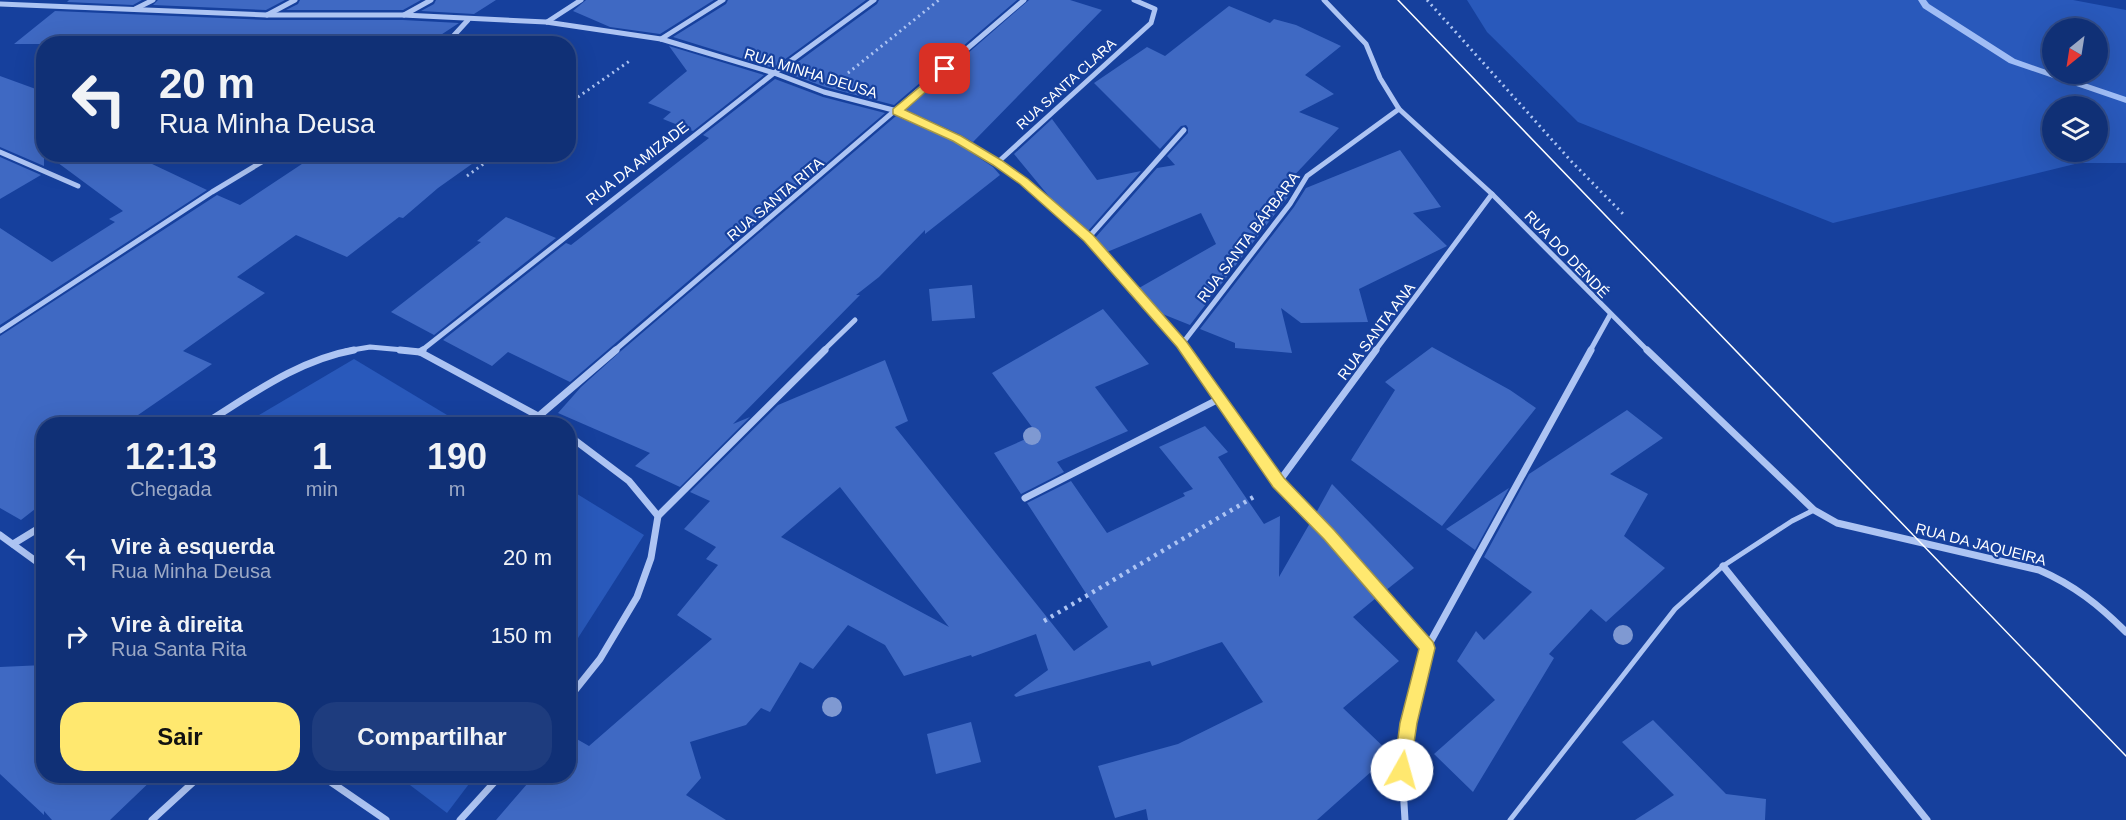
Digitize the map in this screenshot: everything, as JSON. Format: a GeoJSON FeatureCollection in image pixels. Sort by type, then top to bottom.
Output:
{"type":"FeatureCollection","features":[{"type":"Feature","properties":{"kind":"street"},"geometry":{"type":"LineString","coordinates":[[1,4],[10,0]]}},
{"type":"Feature","properties":{"kind":"street"},"geometry":{"type":"LineString","coordinates":[[134,10],[153,0]]}},
{"type":"Feature","properties":{"kind":"street"},"geometry":{"type":"LineString","coordinates":[[266,15],[295,0]]}},
{"type":"Feature","properties":{"kind":"street"},"geometry":{"type":"LineString","coordinates":[[404,15],[431,0]]}},
{"type":"Feature","properties":{"kind":"street"},"geometry":{"type":"LineString","coordinates":[[546,22],[581,0]]}},
{"type":"Feature","properties":{"kind":"street"},"geometry":{"type":"LineString","coordinates":[[661,39],[723,0]]}},
{"type":"Feature","properties":{"kind":"street","name":"RUA DA AMIZADE"},"geometry":{"type":"LineString","coordinates":[[420,352],[774,73],[874,0]]}},
{"type":"Feature","properties":{"kind":"street","name":"RUA SANTA RITA"},"geometry":{"type":"LineString","coordinates":[[540,416],[1024,0]]}},
{"type":"Feature","properties":{"kind":"street","name":"RUA SANTA CLARA"},"geometry":{"type":"LineString","coordinates":[[997,163],[1150,23],[1155,9],[1134,0]]}},
{"type":"Feature","properties":{"kind":"street","name":"RUA DO DENDÉ"},"geometry":{"type":"LineString","coordinates":[[1324,0],[1366,44],[1380,78],[1399,110],[1492,194],[1610,315],[1814,510]]}},
{"type":"Feature","properties":{"kind":"street","name":"RUA MINHA DEUSA"},"geometry":{"type":"LineString","coordinates":[[1,4],[266,15],[404,15],[468,20],[546,22],[661,39],[774,73],[824,92],[897,111],[957,138],[1024,182],[1088,238],[1182,344],[1278,483],[1329,535],[1427,648]]}},
{"type":"Feature","properties":{"kind":"street"},"geometry":{"type":"LineString","coordinates":[[453,36],[468,20]]}},
{"type":"Feature","properties":{"kind":"street","name":"RUA SANTA BÁRBARA"},"geometry":{"type":"LineString","coordinates":[[1182,344],[1290,204],[1307,176],[1399,110]]}},
{"type":"Feature","properties":{"kind":"street"},"geometry":{"type":"LineString","coordinates":[[1088,238],[1184,130]]}},
{"type":"Feature","properties":{"kind":"street"},"geometry":{"type":"LineString","coordinates":[[0,152],[78,186]]}},
{"type":"Feature","properties":{"kind":"street"},"geometry":{"type":"LineString","coordinates":[[0,331],[262,162]]}},
{"type":"Feature","properties":{"kind":"street","name":"RUA SANTA ANA"},"geometry":{"type":"LineString","coordinates":[[1278,483],[1492,194]]}},
{"type":"Feature","properties":{"kind":"street"},"geometry":{"type":"LineString","coordinates":[[1405,820],[1402,770],[1408,723],[1427,648],[1610,315]]}},
{"type":"Feature","properties":{"kind":"street"},"geometry":{"type":"LineString","coordinates":[[576,688],[619,628],[643,583],[654,548],[658,516],[855,320]]}},
{"type":"Feature","properties":{"kind":"street"},"geometry":{"type":"LineString","coordinates":[[215,417],[277,379],[343,352],[369,347],[420,352],[540,416]]}},
{"type":"Feature","properties":{"kind":"street"},"geometry":{"type":"LineString","coordinates":[[1025,498],[1219,399]]}},
{"type":"Feature","properties":{"kind":"street"},"geometry":{"type":"LineString","coordinates":[[576,441],[624,476],[646,496],[658,516]]}},
{"type":"Feature","properties":{"kind":"street","name":"RUA DA JAQUEIRA"},"geometry":{"type":"LineString","coordinates":[[1814,510],[1837,523],[2039,570],[2069,582],[2093,598],[2126,632]]}},
{"type":"Feature","properties":{"kind":"street"},"geometry":{"type":"LineString","coordinates":[[13,544],[36,530]]}},
{"type":"Feature","properties":{"kind":"street"},"geometry":{"type":"LineString","coordinates":[[0,535],[36,561]]}},
{"type":"Feature","properties":{"kind":"street"},"geometry":{"type":"LineString","coordinates":[[1723,566],[1927,820]]}},
{"type":"Feature","properties":{"kind":"street"},"geometry":{"type":"LineString","coordinates":[[152,820],[193,783]]}},
{"type":"Feature","properties":{"kind":"street"},"geometry":{"type":"LineString","coordinates":[[332,783],[386,820]]}},
{"type":"Feature","properties":{"kind":"street"},"geometry":{"type":"LineString","coordinates":[[460,820],[494,783]]}},
{"type":"Feature","properties":{"kind":"lane"},"geometry":{"type":"LineString","coordinates":[[1510,820],[1675,609],[1723,566],[1792,521],[1814,510]]}},
{"type":"Feature","properties":{"kind":"path"},"geometry":{"type":"LineString","coordinates":[[824,92],[939,0]]}},
{"type":"Feature","properties":{"kind":"path"},"geometry":{"type":"LineString","coordinates":[[1427,0],[1571,161],[1624,214]]}},
{"type":"Feature","properties":{"kind":"path"},"geometry":{"type":"LineString","coordinates":[[576,98],[661,39]]}},
{"type":"Feature","properties":{"kind":"path"},"geometry":{"type":"LineString","coordinates":[[467,176],[486,162]]}},
{"type":"Feature","properties":{"kind":"path"},"geometry":{"type":"LineString","coordinates":[[1044,621],[1278,483]]}},
{"type":"Feature","properties":{"kind":"shaded area"},"geometry":{"type":"Polygon","coordinates":[[[1467,0],[2073,0],[2126,10],[2126,163],[2079,163],[1833,223],[1578,122],[1487,32],[1467,0]]]}},
{"type":"Feature","properties":{"kind":"shaded area"},"geometry":{"type":"Polygon","coordinates":[[[354,359],[450,417],[256,417],[354,359]]]}},
{"type":"Feature","properties":{"kind":"shaded area"},"geometry":{"type":"Polygon","coordinates":[[[576,493],[644,535],[576,641],[576,493]]]}},
{"type":"Feature","properties":{"kind":"shaded area"},"geometry":{"type":"Polygon","coordinates":[[[407,783],[470,783],[447,813],[407,783]]]}},
{"type":"Feature","properties":{"kind":"building"},"geometry":{"type":"Polygon","coordinates":[[[69,0],[142,0],[133,5],[67,2],[69,0]]]}},
{"type":"Feature","properties":{"kind":"building"},"geometry":{"type":"Polygon","coordinates":[[[158,0],[285,0],[266,10],[153,5],[158,0]]]}},
{"type":"Feature","properties":{"kind":"building"},"geometry":{"type":"Polygon","coordinates":[[[300,0],[421,0],[403,10],[286,10],[298,4],[300,0]]]}},
{"type":"Feature","properties":{"kind":"building"},"geometry":{"type":"Polygon","coordinates":[[[436,0],[496,0],[474,14],[421,11],[434,4],[436,0]]]}},
{"type":"Feature","properties":{"kind":"building"},"geometry":{"type":"Polygon","coordinates":[[[586,0],[714,0],[660,34],[610,27],[573,11],[586,0]]]}},
{"type":"Feature","properties":{"kind":"building"},"geometry":{"type":"Polygon","coordinates":[[[728,0],[866,0],[773,68],[673,37],[726,4],[728,0]]]}},
{"type":"Feature","properties":{"kind":"building"},"geometry":{"type":"Polygon","coordinates":[[[879,0],[1017,0],[894,105],[825,87],[784,72],[877,4],[879,0]]]}},
{"type":"Feature","properties":{"kind":"building"},"geometry":{"type":"Polygon","coordinates":[[[1029,0],[1070,0],[1102,10],[973,142],[904,109],[1029,0]]]}},
{"type":"Feature","properties":{"kind":"building"},"geometry":{"type":"Polygon","coordinates":[[[1229,6],[1270,23],[1274,19],[1296,25],[1341,46],[1305,75],[1334,94],[1299,112],[1339,128],[1269,202],[1291,193],[1190,325],[1160,313],[1139,288],[1216,244],[1201,213],[1107,252],[1095,238],[1157,168],[1175,165],[1167,156],[1188,133],[1188,128],[1186,125],[1181,126],[1160,149],[1094,83],[1147,47],[1165,56],[1229,6]]]}},
{"type":"Feature","properties":{"kind":"building"},"geometry":{"type":"Polygon","coordinates":[[[55,11],[266,20],[403,20],[459,23],[439,36],[36,36],[36,44],[14,44],[55,11]]]}},
{"type":"Feature","properties":{"kind":"building"},"geometry":{"type":"Polygon","coordinates":[[[669,46],[764,75],[693,131],[663,119],[671,112],[648,103],[687,71],[669,46]]]}},
{"type":"Feature","properties":{"kind":"building"},"geometry":{"type":"Polygon","coordinates":[[[0,76],[36,89],[36,162],[44,162],[44,166],[0,147],[0,76]]]}},
{"type":"Feature","properties":{"kind":"building"},"geometry":{"type":"Polygon","coordinates":[[[775,79],[823,97],[885,113],[570,382],[508,352],[492,366],[443,340],[566,243],[571,245],[709,138],[703,135],[775,79]]]}},
{"type":"Feature","properties":{"kind":"building"},"geometry":{"type":"Polygon","coordinates":[[[896,116],[955,142],[993,167],[1000,175],[925,234],[925,230],[879,277],[856,295],[860,295],[733,424],[750,417],[680,487],[635,466],[650,453],[576,421],[576,417],[567,417],[558,413],[581,387],[896,116]]]}},
{"type":"Feature","properties":{"kind":"building"},"geometry":{"type":"Polygon","coordinates":[[[1052,119],[1097,180],[1141,171],[1088,231],[1052,200],[1014,154],[1052,119]]]}},
{"type":"Feature","properties":{"kind":"building"},"geometry":{"type":"Polygon","coordinates":[[[1400,150],[1441,207],[1413,213],[1447,246],[1359,289],[1368,322],[1301,323],[1281,308],[1292,353],[1235,348],[1235,343],[1200,329],[1294,207],[1306,188],[1400,150]]]}},
{"type":"Feature","properties":{"kind":"building"},"geometry":{"type":"Polygon","coordinates":[[[0,157],[41,175],[0,199],[0,157]]]}},
{"type":"Feature","properties":{"kind":"building"},"geometry":{"type":"Polygon","coordinates":[[[57,162],[148,162],[207,190],[0,325],[0,228],[52,262],[115,222],[109,219],[123,211],[57,162]]]}},
{"type":"Feature","properties":{"kind":"building"},"geometry":{"type":"Polygon","coordinates":[[[305,162],[475,162],[438,188],[403,218],[399,217],[347,257],[296,235],[237,277],[265,293],[183,351],[212,364],[135,417],[36,417],[36,508],[21,520],[0,508],[0,336],[217,195],[240,205],[305,162]]]}},
{"type":"Feature","properties":{"kind":"building"},"geometry":{"type":"Polygon","coordinates":[[[506,217],[556,238],[434,335],[391,312],[481,242],[477,241],[506,217]]]}},
{"type":"Feature","properties":{"kind":"building"},"geometry":{"type":"Polygon","coordinates":[[[972,285],[975,318],[932,321],[929,289],[972,285]]]}},
{"type":"Feature","properties":{"kind":"building"},"geometry":{"type":"Polygon","coordinates":[[[1103,309],[1149,364],[1095,387],[1128,431],[1057,462],[1064,472],[1021,494],[994,453],[1037,434],[992,373],[1103,309]]]}},
{"type":"Feature","properties":{"kind":"building"},"geometry":{"type":"Polygon","coordinates":[[[1432,347],[1510,390],[1536,408],[1442,526],[1351,460],[1395,390],[1385,382],[1432,347]]]}},
{"type":"Feature","properties":{"kind":"building"},"geometry":{"type":"Polygon","coordinates":[[[885,360],[908,421],[895,427],[1074,651],[1108,627],[1027,503],[1071,481],[1107,533],[1185,496],[1183,493],[1193,489],[1159,447],[1205,426],[1228,452],[1218,457],[1264,524],[1280,516],[1279,577],[1310,523],[1376,598],[1353,617],[1399,661],[1343,708],[1391,754],[1317,820],[1148,820],[1146,809],[1115,818],[1098,766],[1178,744],[1263,702],[1222,642],[1152,666],[1150,661],[1016,697],[1014,695],[1048,670],[1036,634],[972,657],[971,655],[904,676],[885,645],[848,625],[813,669],[800,662],[770,712],[761,708],[746,725],[690,742],[701,778],[686,795],[726,820],[496,820],[528,783],[576,783],[576,739],[589,746],[712,639],[677,615],[718,565],[706,559],[716,547],[684,529],[710,501],[690,492],[778,405],[885,360]],[[840,487],[781,537],[949,627],[840,487]]]}},
{"type":"Feature","properties":{"kind":"building"},"geometry":{"type":"Polygon","coordinates":[[[1627,410],[1663,438],[1610,474],[1648,494],[1624,536],[1665,568],[1606,622],[1591,609],[1549,654],[1554,658],[1473,792],[1434,754],[1495,700],[1457,661],[1476,631],[1484,640],[1532,592],[1484,557],[1529,474],[1627,410]]]}},
{"type":"Feature","properties":{"kind":"building"},"geometry":{"type":"Polygon","coordinates":[[[1332,484],[1414,568],[1385,591],[1316,513],[1332,484]]]}},
{"type":"Feature","properties":{"kind":"building"},"geometry":{"type":"Polygon","coordinates":[[[1509,488],[1475,550],[1446,529],[1509,488]]]}},
{"type":"Feature","properties":{"kind":"building"},"geometry":{"type":"Polygon","coordinates":[[[36,665],[36,783],[149,783],[110,820],[52,820],[44,811],[44,815],[0,774],[0,667],[36,665]]]}},
{"type":"Feature","properties":{"kind":"building"},"geometry":{"type":"Polygon","coordinates":[[[1653,720],[1726,794],[1766,799],[1765,820],[1635,820],[1674,795],[1622,742],[1653,720]]]}},
{"type":"Feature","properties":{"kind":"building"},"geometry":{"type":"Polygon","coordinates":[[[971,722],[981,762],[936,774],[927,734],[971,722]]]}},
{"type":"Feature","properties":{"kind":"waterway"},"geometry":{"type":"LineString","coordinates":[[1922,0],[1926,6],[2012,61],[2126,100]]}},
{"type":"Feature","properties":{"kind":"tram line"},"geometry":{"type":"LineString","coordinates":[[1398,0],[2126,756]]}},
{"type":"Feature","properties":{"kind":"route"},"geometry":{"type":"LineString","coordinates":[[945,69],[897,111],[957,138],[997,163],[1024,182],[1088,238],[1182,344],[1278,483],[1329,535],[1427,648],[1408,723],[1402,770]]}}]}
